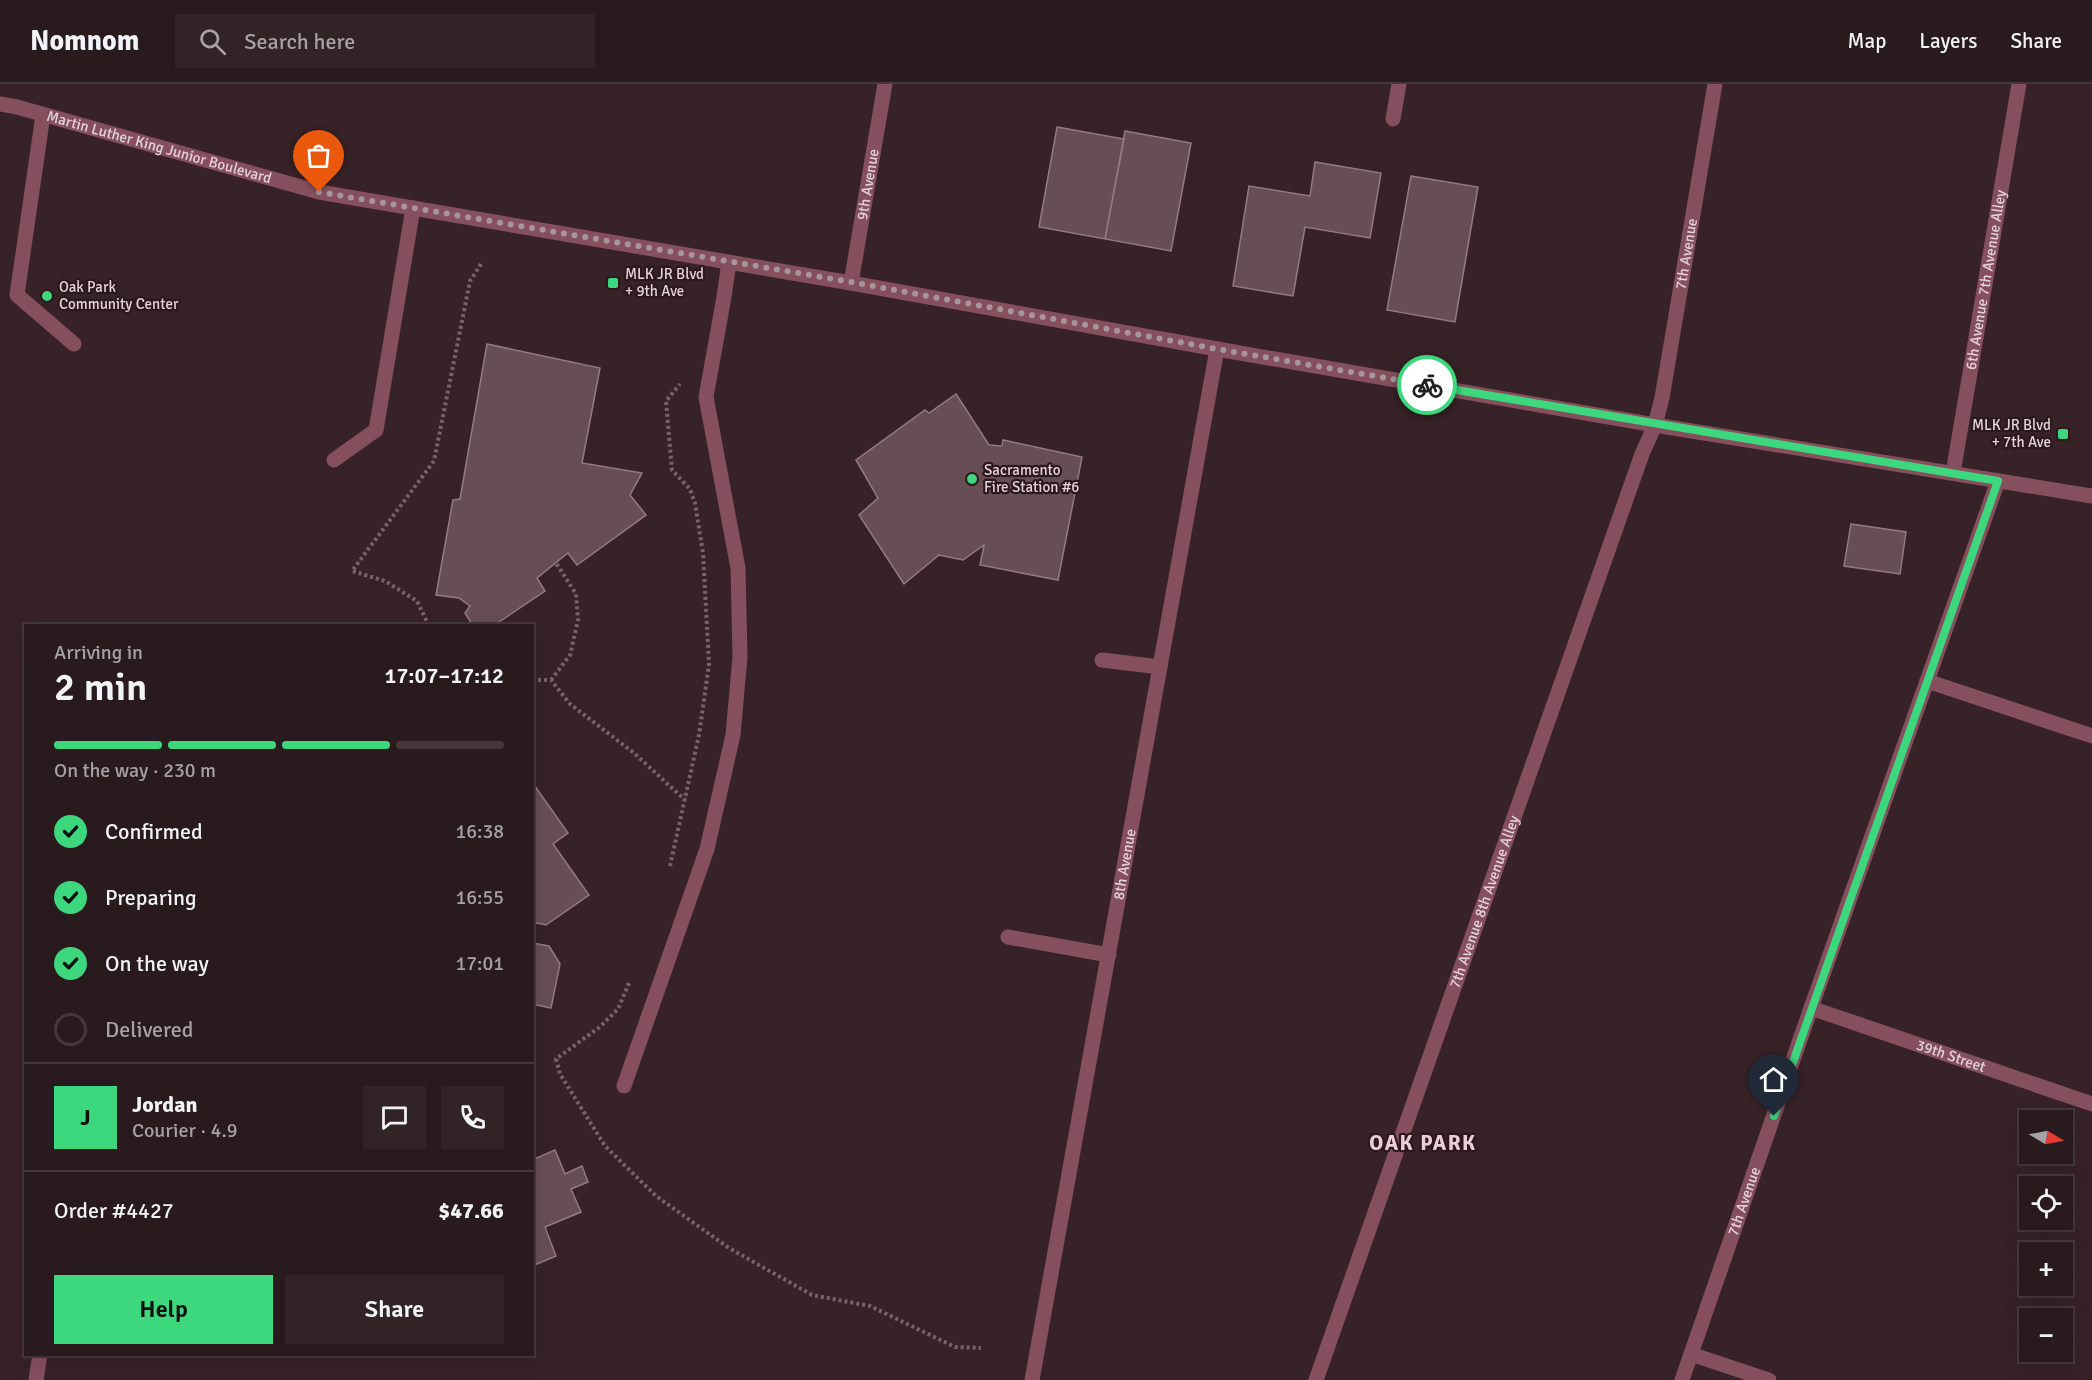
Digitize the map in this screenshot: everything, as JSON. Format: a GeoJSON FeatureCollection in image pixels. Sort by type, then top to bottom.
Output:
{"type":"FeatureCollection","features":[{"type":"Feature","properties":{"kind":"street","name":"9th Avenue"},"geometry":{"type":"LineString","coordinates":[[851,282],[885,84]]}},
{"type":"Feature","properties":{"kind":"street"},"geometry":{"type":"LineString","coordinates":[[1393,119],[1399,84]]}},
{"type":"Feature","properties":{"kind":"street","name":"7th Avenue"},"geometry":{"type":"LineString","coordinates":[[1655,425],[1662,398],[1715,84]]}},
{"type":"Feature","properties":{"kind":"street","name":"6th Avenue 7th Avenue Alley"},"geometry":{"type":"LineString","coordinates":[[1953,473],[2019,84]]}},
{"type":"Feature","properties":{"kind":"street","name":"Martin Luther King Junior Boulevard"},"geometry":{"type":"LineString","coordinates":[[0,105],[319,192],[851,282],[1217,349],[1655,425],[2092,496]]}},
{"type":"Feature","properties":{"kind":"street"},"geometry":{"type":"LineString","coordinates":[[43,115],[17,295],[74,344]]}},
{"type":"Feature","properties":{"kind":"street"},"geometry":{"type":"LineString","coordinates":[[334,460],[376,430],[413,208]]}},
{"type":"Feature","properties":{"kind":"street"},"geometry":{"type":"LineString","coordinates":[[624,1086],[707,849],[734,735],[740,657],[738,568],[706,397],[729,262]]}},
{"type":"Feature","properties":{"kind":"street","name":"8th Avenue"},"geometry":{"type":"LineString","coordinates":[[1032,1380],[1217,349]]}},
{"type":"Feature","properties":{"kind":"street","name":"7th Avenue 8th Avenue Alley"},"geometry":{"type":"LineString","coordinates":[[1316,1380],[1642,454],[1655,425]]}},
{"type":"Feature","properties":{"kind":"street","name":"7th Avenue"},"geometry":{"type":"LineString","coordinates":[[1682,1380],[1998,481]]}},
{"type":"Feature","properties":{"kind":"street"},"geometry":{"type":"LineString","coordinates":[[1102,660],[1160,667]]}},
{"type":"Feature","properties":{"kind":"street"},"geometry":{"type":"LineString","coordinates":[[1927,681],[2092,736]]}},
{"type":"Feature","properties":{"kind":"street"},"geometry":{"type":"LineString","coordinates":[[1008,937],[1109,955]]}},
{"type":"Feature","properties":{"kind":"street","name":"39th Street"},"geometry":{"type":"LineString","coordinates":[[1811,1008],[2092,1104]]}},
{"type":"Feature","properties":{"kind":"street"},"geometry":{"type":"LineString","coordinates":[[1691,1353],[1769,1380]]}},
{"type":"Feature","properties":{"kind":"street"},"geometry":{"type":"LineString","coordinates":[[36,1380],[40,1356]]}},
{"type":"Feature","properties":{"kind":"path"},"geometry":{"type":"LineString","coordinates":[[428,624],[417,602],[385,580],[352,571],[434,461],[470,281],[481,264]]}},
{"type":"Feature","properties":{"kind":"path"},"geometry":{"type":"LineString","coordinates":[[551,680],[570,655],[578,620],[576,594],[556,563]]}},
{"type":"Feature","properties":{"kind":"path"},"geometry":{"type":"LineString","coordinates":[[534,680],[551,680]]}},
{"type":"Feature","properties":{"kind":"path"},"geometry":{"type":"LineString","coordinates":[[551,680],[570,704],[634,753],[685,800]]}},
{"type":"Feature","properties":{"kind":"building"},"geometry":{"type":"Polygon","coordinates":[[[1057,127],[1124,139],[1105,239],[1039,227],[1057,127]]]}},
{"type":"Feature","properties":{"kind":"building"},"geometry":{"type":"Polygon","coordinates":[[[1125,131],[1191,143],[1171,251],[1105,239],[1125,131]]]}},
{"type":"Feature","properties":{"kind":"building"},"geometry":{"type":"Polygon","coordinates":[[[1315,162],[1381,173],[1370,238],[1305,227],[1293,296],[1233,286],[1249,186],[1310,196],[1315,162]]]}},
{"type":"Feature","properties":{"kind":"building"},"geometry":{"type":"Polygon","coordinates":[[[1411,176],[1478,187],[1455,322],[1387,310],[1411,176]]]}},
{"type":"Feature","properties":{"kind":"building"},"geometry":{"type":"Polygon","coordinates":[[[487,344],[600,368],[582,463],[642,473],[630,495],[646,515],[577,565],[568,553],[537,578],[545,591],[496,624],[472,624],[465,613],[470,606],[459,598],[436,595],[453,500],[460,499],[487,344]]]}},
{"type":"Feature","properties":{"kind":"building","name":"Sacramento Fire Station #6"},"geometry":{"type":"Polygon","coordinates":[[[956,394],[989,445],[1002,446],[1003,440],[1082,457],[1058,580],[980,565],[984,545],[963,560],[939,555],[904,584],[859,515],[878,498],[856,460],[925,410],[929,413],[956,394]]]}},
{"type":"Feature","properties":{"kind":"building"},"geometry":{"type":"Polygon","coordinates":[[[1851,524],[1906,532],[1900,574],[1844,566],[1851,524]]]}},
{"type":"Feature","properties":{"kind":"building"},"geometry":{"type":"Polygon","coordinates":[[[534,785],[568,833],[553,844],[589,895],[546,925],[534,922],[534,785]]]}},
{"type":"Feature","properties":{"kind":"building"},"geometry":{"type":"Polygon","coordinates":[[[534,943],[549,946],[560,964],[551,1008],[534,1004],[534,943]]]}},
{"type":"Feature","properties":{"kind":"building"},"geometry":{"type":"Polygon","coordinates":[[[555,1150],[565,1174],[582,1166],[588,1182],[571,1189],[581,1212],[545,1227],[556,1256],[534,1265],[534,1159],[555,1150]]]}},
{"type":"Feature","properties":{"kind":"way so far"},"geometry":{"type":"LineString","coordinates":[[319,192],[851,282],[1427,385]]}},
{"type":"Feature","properties":{"kind":"place","name":"MLK JR Blvd + 9th Ave"},"geometry":{"type":"Point","coordinates":[613,283]}},
{"type":"Feature","properties":{"kind":"place","name":"Oak Park Community Center"},"geometry":{"type":"Point","coordinates":[47,296]}},
{"type":"Feature","properties":{"kind":"place","name":"MLK JR Blvd + 7th Ave"},"geometry":{"type":"Point","coordinates":[2063,434]}},
{"type":"Feature","properties":{"kind":"place","name":"Sacramento Fire Station #6"},"geometry":{"type":"Point","coordinates":[972,479]}},
{"type":"Feature","properties":{"kind":"district","name":"OAK PARK"},"geometry":{"type":"Point","coordinates":[1423,1143]}},
{"type":"Feature","properties":{"kind":"route"},"geometry":{"type":"LineString","coordinates":[[1427,385],[1998,481],[1774,1116]]}}]}
